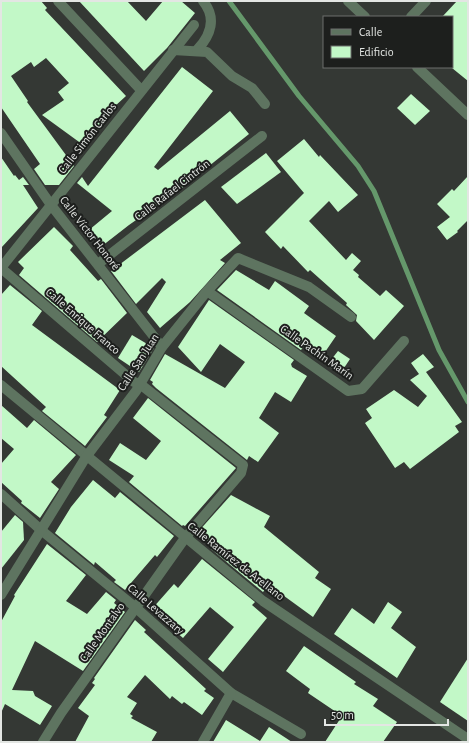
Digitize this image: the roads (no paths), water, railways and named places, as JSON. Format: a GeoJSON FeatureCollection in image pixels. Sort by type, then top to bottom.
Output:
{"type":"FeatureCollection","features":[{"type":"Feature","properties":{"kind":"street"},"geometry":{"type":"LineString","coordinates":[[58,1],[141,90]]}},
{"type":"Feature","properties":{"kind":"street"},"geometry":{"type":"LineString","coordinates":[[197,50],[204,42],[210,29],[212,18],[207,6],[202,1]]}},
{"type":"Feature","properties":{"kind":"street"},"geometry":{"type":"LineString","coordinates":[[348,1],[364,16]]}},
{"type":"Feature","properties":{"kind":"street"},"geometry":{"type":"LineString","coordinates":[[411,16],[426,1]]}},
{"type":"Feature","properties":{"kind":"street","name":"Calle Simón Carlos"},"geometry":{"type":"LineString","coordinates":[[1,268],[194,25]]}},
{"type":"Feature","properties":{"kind":"street"},"geometry":{"type":"LineString","coordinates":[[173,50],[197,50],[207,52],[232,76],[252,88],[265,104]]}},
{"type":"Feature","properties":{"kind":"street"},"geometry":{"type":"LineString","coordinates":[[418,68],[468,115]]}},
{"type":"Feature","properties":{"kind":"street","name":"Calle Víctor Honoré"},"geometry":{"type":"LineString","coordinates":[[1,133],[51,205],[162,346]]}},
{"type":"Feature","properties":{"kind":"street","name":"Calle Rafael Cintrón"},"geometry":{"type":"LineString","coordinates":[[98,264],[262,136]]}},
{"type":"Feature","properties":{"kind":"street","name":"Calle San Juan"},"geometry":{"type":"LineString","coordinates":[[1,595],[86,457],[140,384],[162,346],[207,291],[238,258],[309,287],[350,317]]}},
{"type":"Feature","properties":{"kind":"street","name":"Calle Enrique Franco"},"geometry":{"type":"LineString","coordinates":[[1,268],[134,382],[140,384],[243,465]]}},
{"type":"Feature","properties":{"kind":"street","name":"Calle Pachín Marín"},"geometry":{"type":"LineString","coordinates":[[207,291],[348,391],[362,389],[404,341]]}},
{"type":"Feature","properties":{"kind":"street","name":"Calle Ramírez de Arellano"},"geometry":{"type":"LineString","coordinates":[[2,387],[263,601],[468,739]]}},
{"type":"Feature","properties":{"kind":"street","name":"Calle Montalvo"},"geometry":{"type":"LineString","coordinates":[[43,742],[61,713],[135,607],[185,538],[241,474],[243,465]]}},
{"type":"Feature","properties":{"kind":"street","name":"Calle Levazzary"},"geometry":{"type":"LineString","coordinates":[[1,494],[41,530],[135,607],[231,693],[301,734]]}},
{"type":"Feature","properties":{"kind":"street"},"geometry":{"type":"LineString","coordinates":[[203,742],[231,693]]}},
{"type":"Feature","properties":{"kind":"waterway"},"geometry":{"type":"LineString","coordinates":[[229,1],[299,96],[358,166],[374,191],[439,350],[468,402]]}}]}
